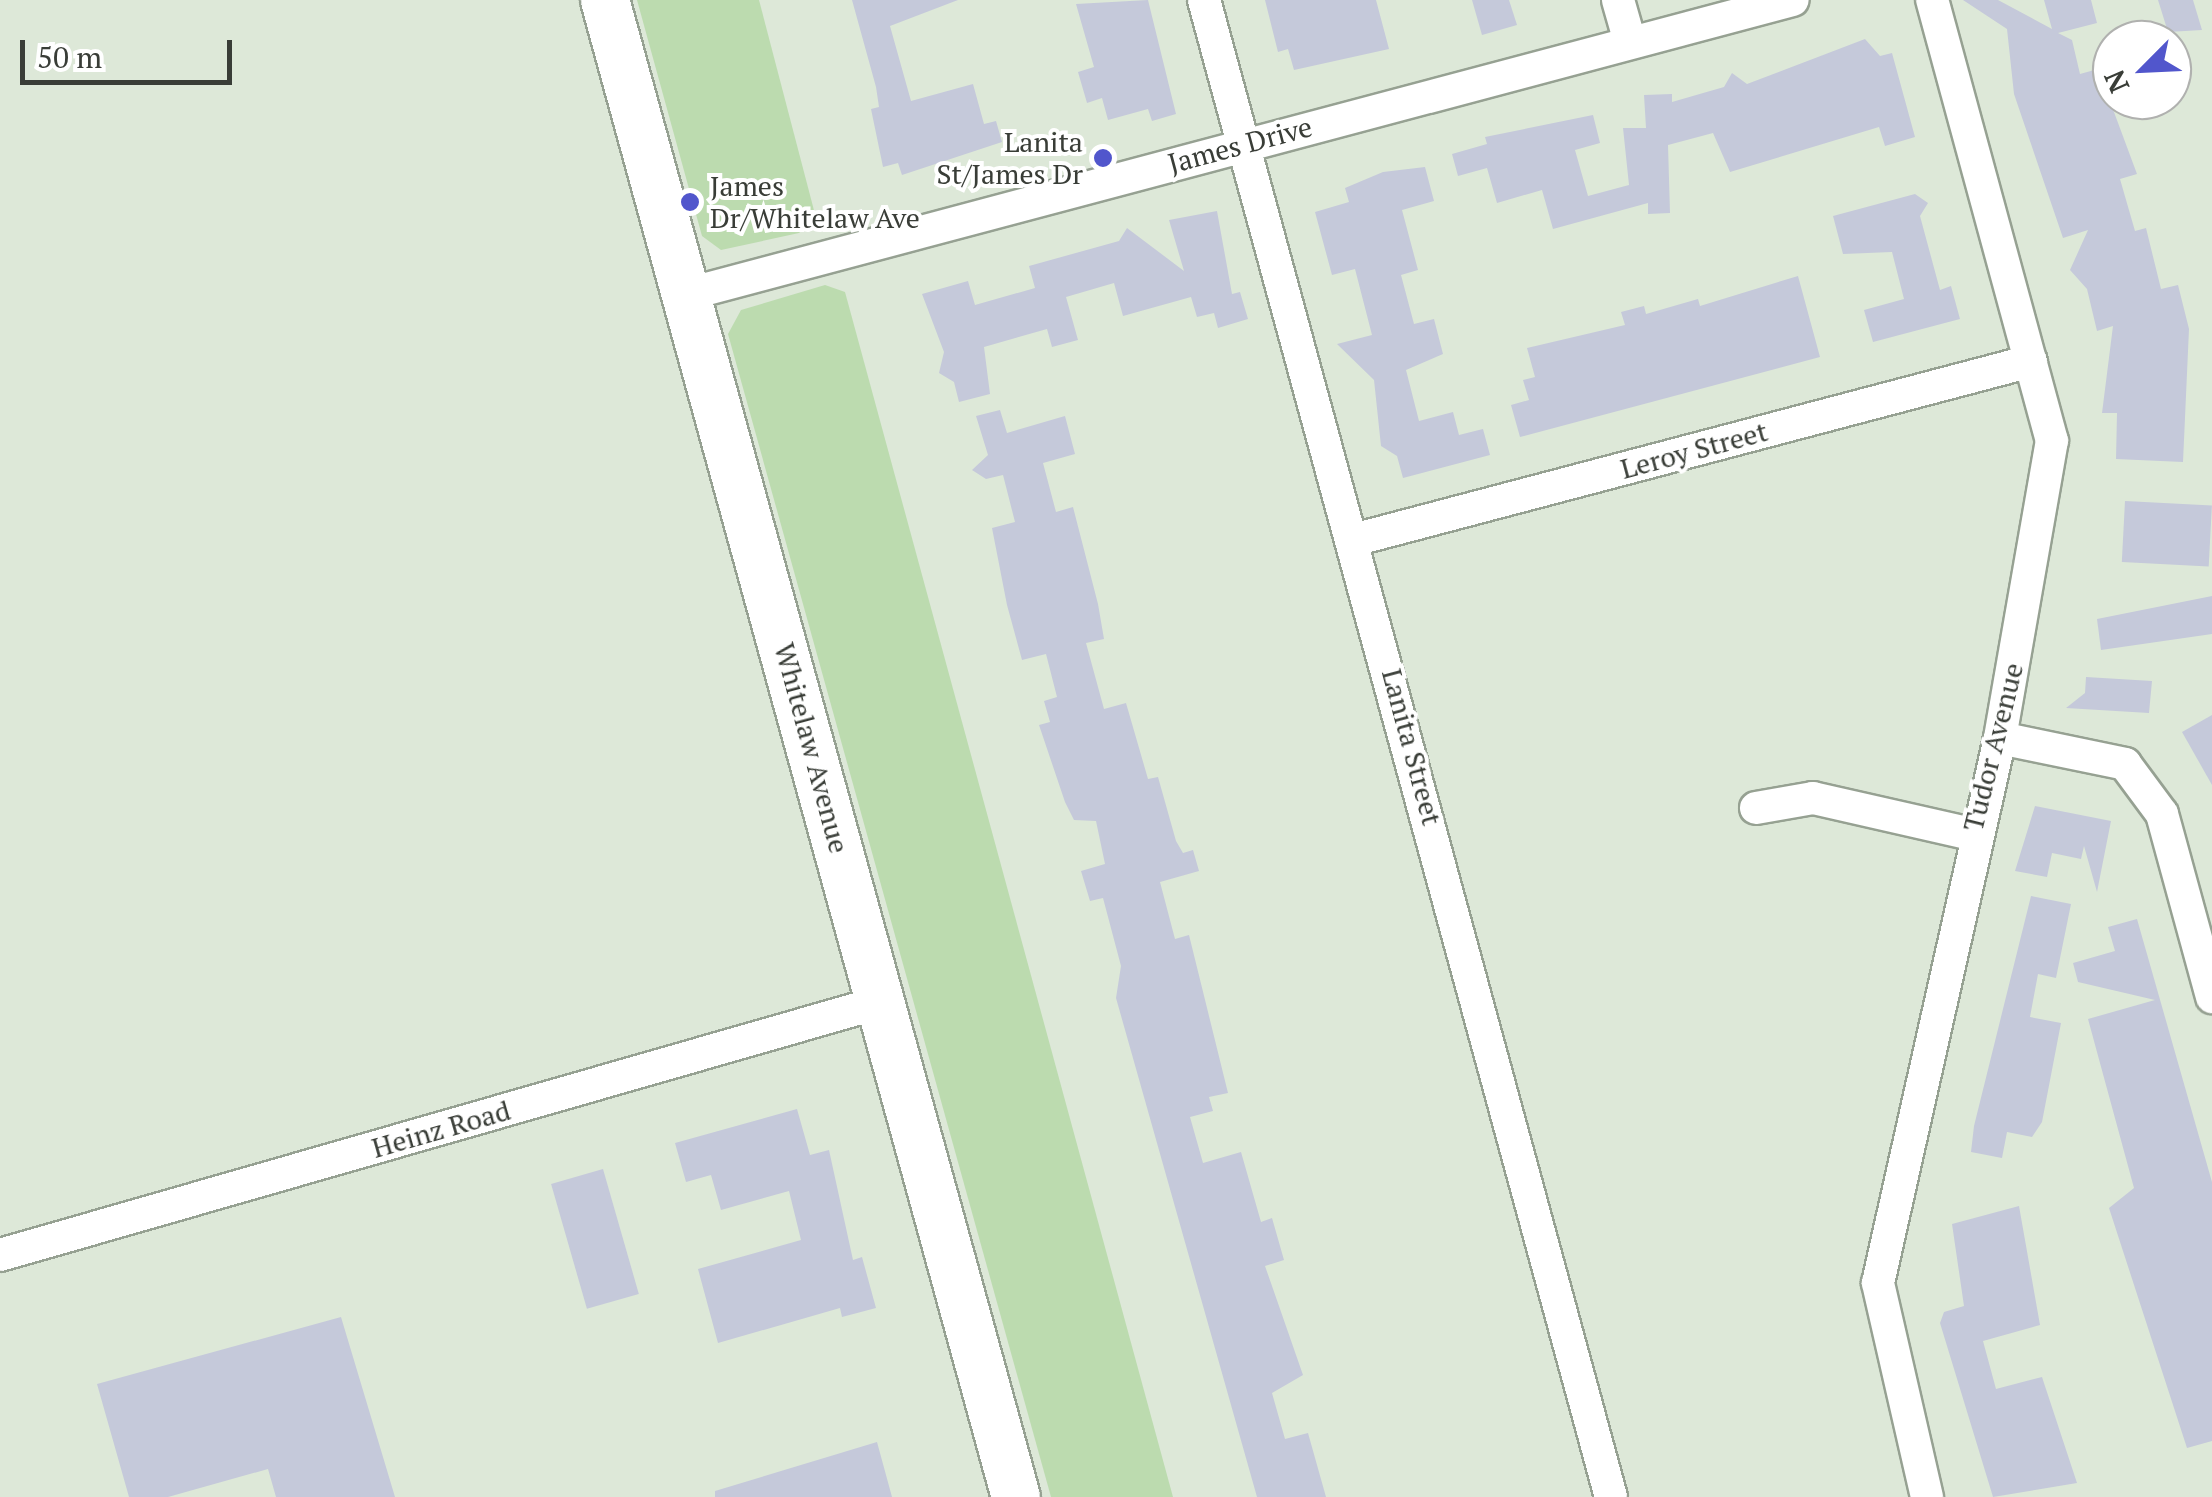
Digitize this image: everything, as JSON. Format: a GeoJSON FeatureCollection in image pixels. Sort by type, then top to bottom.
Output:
{"type":"FeatureCollection","features":[{"type":"Feature","properties":{"kind":"street","name":"Whitelaw Avenue"},"geometry":{"type":"LineString","coordinates":[[605,0],[1016,1497]]}},
{"type":"Feature","properties":{"kind":"street","name":"Lanita Street"},"geometry":{"type":"LineString","coordinates":[[1204,0],[1357,539],[1611,1497]]}},
{"type":"Feature","properties":{"kind":"street"},"geometry":{"type":"LineString","coordinates":[[1618,0],[1630,42]]}},
{"type":"Feature","properties":{"kind":"street","name":"James Drive"},"geometry":{"type":"LineString","coordinates":[[688,294],[1793,0]]}},
{"type":"Feature","properties":{"kind":"street","name":"Tudor Avenue"},"geometry":{"type":"LineString","coordinates":[[1927,1497],[1878,1283],[1972,834],[2000,738],[2050,459],[2031,361],[1932,0]]}},
{"type":"Feature","properties":{"kind":"street","name":"Leroy Street"},"geometry":{"type":"LineString","coordinates":[[1357,539],[2031,361]]}},
{"type":"Feature","properties":{"kind":"street"},"geometry":{"type":"LineString","coordinates":[[2000,738],[2125,764],[2162,814],[2212,997]]}},
{"type":"Feature","properties":{"kind":"street"},"geometry":{"type":"LineString","coordinates":[[1756,808],[1814,798],[1972,834]]}},
{"type":"Feature","properties":{"kind":"street","name":"Heinz Road"},"geometry":{"type":"LineString","coordinates":[[0,1255],[881,1002]]}},
{"type":"Feature","properties":{"kind":"green space"},"geometry":{"type":"Polygon","coordinates":[[[637,0],[759,0],[816,218],[799,233],[721,250],[702,236],[637,0]]]}},
{"type":"Feature","properties":{"kind":"green space"},"geometry":{"type":"Polygon","coordinates":[[[825,285],[845,292],[1173,1497],[1051,1497],[728,334],[741,310],[825,285]]]}},
{"type":"Feature","properties":{"kind":"building"},"geometry":{"type":"Polygon","coordinates":[[[852,0],[958,0],[890,26],[911,101],[973,84],[984,124],[996,121],[1002,142],[902,175],[898,163],[883,167],[871,109],[879,107],[876,87],[852,0]]]}},
{"type":"Feature","properties":{"kind":"building"},"geometry":{"type":"Polygon","coordinates":[[[1148,0],[1176,114],[1152,121],[1148,109],[1108,120],[1102,98],[1087,103],[1078,72],[1094,67],[1076,4],[1148,0]]]}},
{"type":"Feature","properties":{"kind":"building"},"geometry":{"type":"Polygon","coordinates":[[[1265,0],[1376,0],[1389,49],[1294,70],[1288,49],[1278,52],[1265,0]]]}},
{"type":"Feature","properties":{"kind":"building"},"geometry":{"type":"Polygon","coordinates":[[[1472,0],[1509,0],[1517,25],[1482,35],[1472,0]]]}},
{"type":"Feature","properties":{"kind":"building"},"geometry":{"type":"Polygon","coordinates":[[[1963,0],[1998,0],[2052,29],[2044,0],[2091,0],[2096,20],[2092,20],[2092,24],[2058,33],[2072,40],[2080,74],[2092,71],[2092,120],[2117,120],[2137,174],[2120,179],[2135,231],[2146,228],[2161,289],[2178,285],[2189,329],[2183,462],[2116,459],[2117,413],[2102,413],[2113,326],[2097,331],[2087,289],[2070,270],[2088,230],[2063,238],[2014,94],[2007,29],[1963,0]]]}},
{"type":"Feature","properties":{"kind":"building"},"geometry":{"type":"Polygon","coordinates":[[[2158,0],[2193,0],[2202,30],[2192,31],[2192,20],[2164,20],[2158,0]]]}},
{"type":"Feature","properties":{"kind":"building"},"geometry":{"type":"Polygon","coordinates":[[[1865,39],[1880,56],[1892,53],[1915,137],[1885,146],[1879,127],[1730,172],[1713,133],[1668,145],[1670,213],[1648,214],[1648,203],[1553,229],[1542,190],[1497,203],[1487,168],[1458,176],[1452,154],[1487,144],[1485,137],[1593,115],[1600,143],[1575,150],[1588,196],[1629,185],[1623,128],[1646,128],[1644,95],[1672,94],[1672,102],[1724,87],[1732,73],[1747,84],[1865,39]]]}},
{"type":"Feature","properties":{"kind":"building"},"geometry":{"type":"Polygon","coordinates":[[[1425,167],[1434,201],[1402,210],[1418,270],[1401,275],[1414,324],[1434,319],[1443,354],[1406,370],[1419,421],[1453,412],[1459,435],[1483,429],[1490,455],[1403,478],[1397,456],[1381,446],[1374,380],[1337,344],[1372,335],[1355,269],[1332,275],[1315,212],[1349,202],[1345,188],[1383,172],[1425,167]]]}},
{"type":"Feature","properties":{"kind":"building"},"geometry":{"type":"Polygon","coordinates":[[[1915,194],[1928,203],[1920,216],[1940,290],[1951,286],[1960,319],[1873,342],[1864,310],[1904,299],[1892,252],[1843,254],[1833,216],[1915,194]]]}},
{"type":"Feature","properties":{"kind":"building"},"geometry":{"type":"Polygon","coordinates":[[[1217,211],[1232,294],[1240,292],[1248,319],[1218,328],[1214,313],[1197,317],[1191,297],[1123,316],[1114,283],[1066,297],[1078,340],[1052,347],[1047,329],[984,347],[990,394],[959,402],[954,382],[939,373],[944,352],[922,294],[968,281],[975,305],[1035,288],[1029,266],[1119,241],[1127,228],[1184,271],[1169,220],[1217,211]]]}},
{"type":"Feature","properties":{"kind":"building"},"geometry":{"type":"Polygon","coordinates":[[[1798,276],[1820,357],[1520,437],[1511,405],[1529,400],[1523,380],[1535,377],[1527,348],[1625,325],[1621,312],[1644,306],[1646,314],[1698,299],[1700,306],[1798,276]]]}},
{"type":"Feature","properties":{"kind":"building"},"geometry":{"type":"Polygon","coordinates":[[[1000,410],[1007,433],[1065,416],[1075,454],[1043,463],[1056,512],[1073,507],[1098,604],[1104,639],[1086,643],[1104,709],[1126,703],[1148,779],[1158,777],[1176,841],[1183,853],[1193,850],[1199,871],[1160,882],[1175,939],[1189,935],[1228,1093],[1209,1097],[1213,1111],[1190,1117],[1203,1163],[1241,1152],[1261,1222],[1272,1218],[1284,1260],[1265,1266],[1303,1375],[1272,1393],[1285,1439],[1308,1433],[1326,1497],[1257,1497],[1116,998],[1121,966],[1103,898],[1090,901],[1081,871],[1105,864],[1096,821],[1074,820],[1065,802],[1039,725],[1050,722],[1044,701],[1057,697],[1046,654],[1022,660],[1007,605],[992,528],[1015,522],[1003,475],[986,479],[972,470],[988,455],[976,416],[1000,410]]]}},
{"type":"Feature","properties":{"kind":"building"},"geometry":{"type":"Polygon","coordinates":[[[2125,501],[2212,506],[2209,566],[2122,562],[2125,501]]]}},
{"type":"Feature","properties":{"kind":"building"},"geometry":{"type":"Polygon","coordinates":[[[2212,596],[2212,634],[2101,650],[2097,619],[2212,596]]]}},
{"type":"Feature","properties":{"kind":"building"},"geometry":{"type":"Polygon","coordinates":[[[2086,677],[2152,681],[2149,713],[2066,708],[2085,693],[2086,677]]]}},
{"type":"Feature","properties":{"kind":"building"},"geometry":{"type":"Polygon","coordinates":[[[2212,715],[2212,785],[2182,732],[2212,715]]]}},
{"type":"Feature","properties":{"kind":"building"},"geometry":{"type":"Polygon","coordinates":[[[2035,806],[2111,821],[2097,892],[2084,846],[2081,859],[2052,853],[2047,877],[2015,871],[2035,806]]]}},
{"type":"Feature","properties":{"kind":"building"},"geometry":{"type":"Polygon","coordinates":[[[2031,896],[2071,904],[2056,978],[2038,974],[2030,1017],[2061,1023],[2042,1122],[2032,1137],[2007,1132],[2002,1158],[1971,1152],[1974,1126],[2031,896]]]}},
{"type":"Feature","properties":{"kind":"building"},"geometry":{"type":"Polygon","coordinates":[[[2137,919],[2212,1182],[2212,1441],[2187,1448],[2109,1208],[2134,1188],[2088,1019],[2155,1000],[2078,982],[2073,963],[2115,951],[2108,927],[2137,919]]]}},
{"type":"Feature","properties":{"kind":"building"},"geometry":{"type":"Polygon","coordinates":[[[797,1109],[810,1155],[829,1150],[853,1260],[862,1257],[876,1308],[842,1317],[840,1308],[718,1343],[698,1269],[801,1240],[789,1191],[721,1210],[711,1175],[686,1182],[675,1143],[797,1109]]]}},
{"type":"Feature","properties":{"kind":"building"},"geometry":{"type":"Polygon","coordinates":[[[603,1169],[639,1294],[587,1309],[551,1184],[603,1169]]]}},
{"type":"Feature","properties":{"kind":"building"},"geometry":{"type":"Polygon","coordinates":[[[2019,1206],[2040,1325],[1983,1341],[1996,1389],[2042,1377],[2077,1483],[1993,1497],[1940,1323],[1944,1312],[1964,1306],[1952,1224],[2019,1206]]]}},
{"type":"Feature","properties":{"kind":"building"},"geometry":{"type":"Polygon","coordinates":[[[341,1317],[395,1497],[276,1497],[268,1469],[168,1497],[129,1497],[97,1384],[341,1317]]]}},
{"type":"Feature","properties":{"kind":"building"},"geometry":{"type":"Polygon","coordinates":[[[877,1442],[892,1497],[715,1497],[715,1491],[877,1442]]]}},
{"type":"Feature","properties":{"kind":"place","name":"Lanita St/James Dr"},"geometry":{"type":"Point","coordinates":[1103,158]}},
{"type":"Feature","properties":{"kind":"place","name":"James Dr/Whitelaw Ave"},"geometry":{"type":"Point","coordinates":[690,202]}}]}
